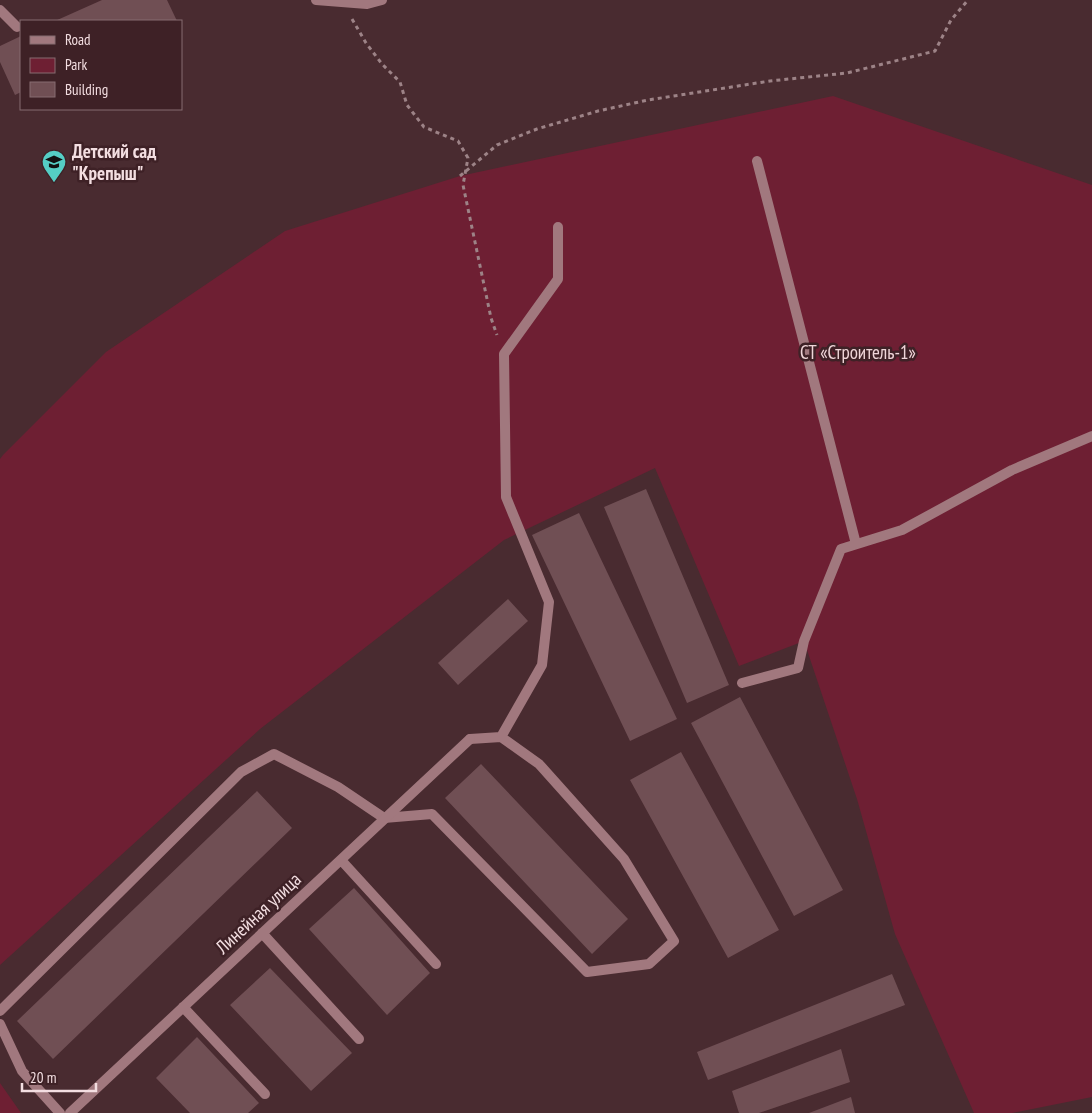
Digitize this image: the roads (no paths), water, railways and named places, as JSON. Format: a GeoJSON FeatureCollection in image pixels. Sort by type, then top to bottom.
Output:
{"type":"FeatureCollection","features":[{"type":"Feature","properties":{"kind":"street"},"geometry":{"type":"LineString","coordinates":[[316,0],[367,4],[382,0]]}},
{"type":"Feature","properties":{"kind":"street"},"geometry":{"type":"LineString","coordinates":[[0,10],[17,27]]}},
{"type":"Feature","properties":{"kind":"street"},"geometry":{"type":"LineString","coordinates":[[757,161],[856,544]]}},
{"type":"Feature","properties":{"kind":"street"},"geometry":{"type":"LineString","coordinates":[[0,1011],[241,772],[274,754],[338,787],[384,818],[432,814],[587,972],[649,964],[674,941],[624,859],[539,764],[502,737],[542,665],[549,602],[506,497],[504,354],[558,279],[558,227]]}},
{"type":"Feature","properties":{"kind":"street"},"geometry":{"type":"LineString","coordinates":[[742,683],[798,668],[804,641],[841,549],[902,530],[1012,470],[1092,436]]}},
{"type":"Feature","properties":{"kind":"street","name":"Линейная улица"},"geometry":{"type":"LineString","coordinates":[[70,1113],[470,739],[502,737]]}},
{"type":"Feature","properties":{"kind":"street"},"geometry":{"type":"LineString","coordinates":[[341,860],[436,964]]}},
{"type":"Feature","properties":{"kind":"street"},"geometry":{"type":"LineString","coordinates":[[262,933],[358,1039]]}},
{"type":"Feature","properties":{"kind":"street"},"geometry":{"type":"LineString","coordinates":[[183,1007],[265,1094]]}},
{"type":"Feature","properties":{"kind":"street"},"geometry":{"type":"LineString","coordinates":[[0,1024],[22,1071],[60,1113]]}},
{"type":"Feature","properties":{"kind":"place","name":"Детский сад \"Крепыш\""},"geometry":{"type":"Point","coordinates":[54,183]}},
{"type":"Feature","properties":{"kind":"park label","name":"СТ «Строитель-1»"},"geometry":{"type":"Point","coordinates":[858,352]}}]}
